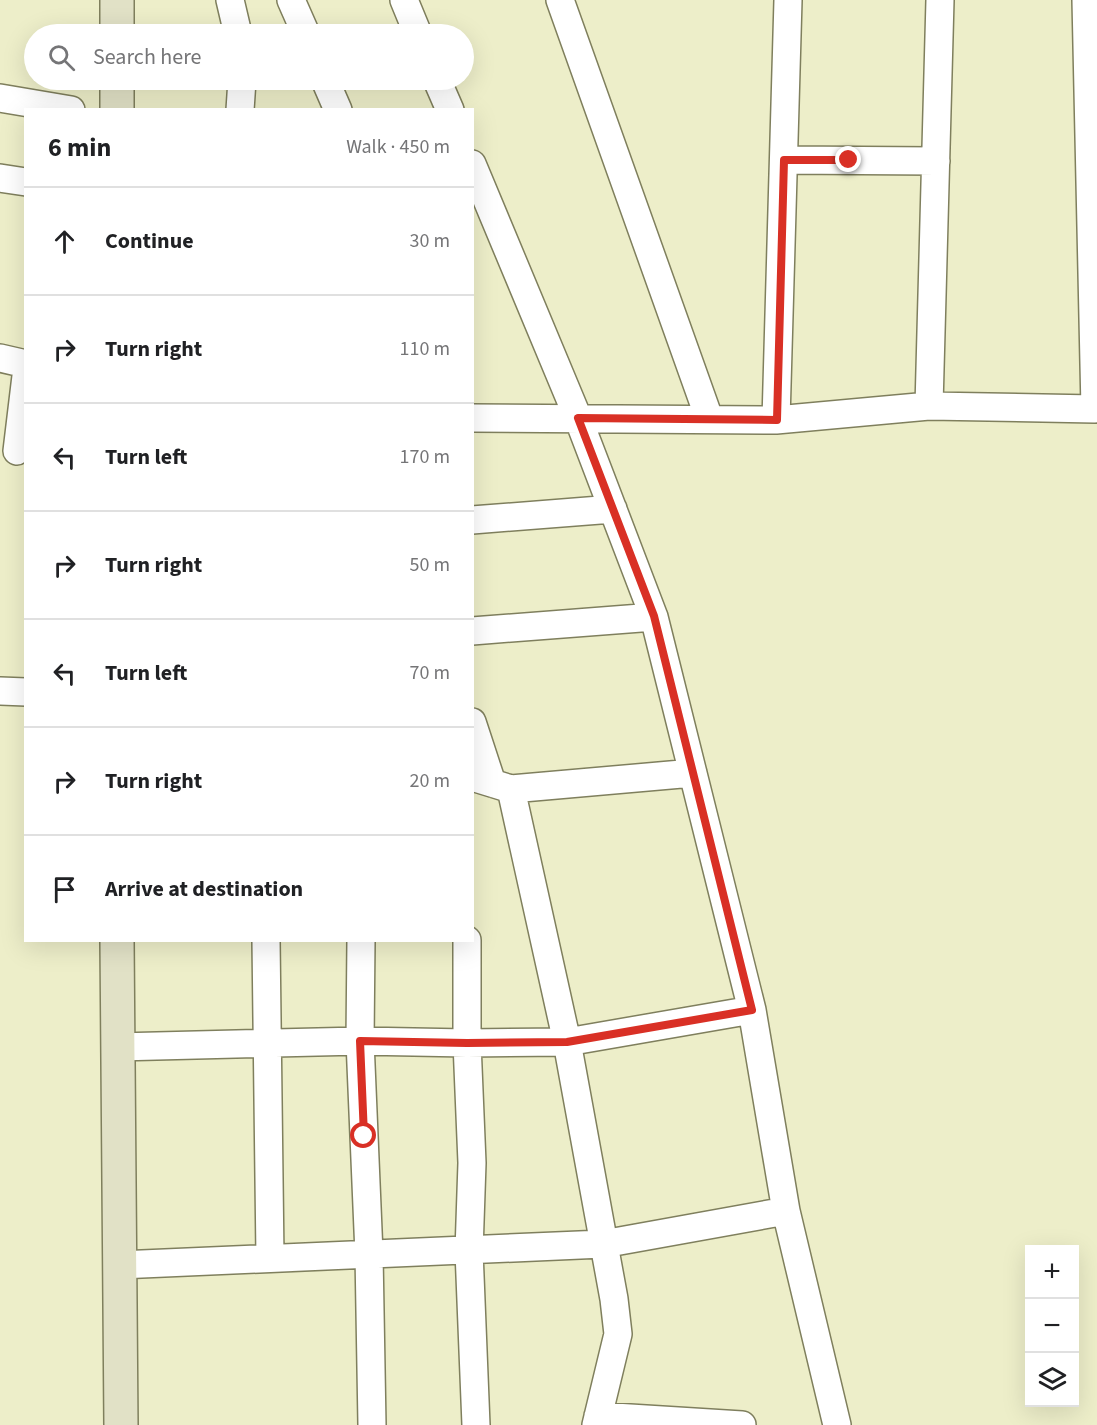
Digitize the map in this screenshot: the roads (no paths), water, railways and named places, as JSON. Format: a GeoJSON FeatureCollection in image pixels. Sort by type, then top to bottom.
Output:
{"type":"FeatureCollection","features":[{"type":"Feature","properties":{"kind":"main road"},"geometry":{"type":"LineString","coordinates":[[117,0],[117,24]]}},
{"type":"Feature","properties":{"kind":"main road"},"geometry":{"type":"LineString","coordinates":[[117,90],[117,108]]}},
{"type":"Feature","properties":{"kind":"main road"},"geometry":{"type":"LineString","coordinates":[[117,942],[121,1425]]}},
{"type":"Feature","properties":{"kind":"street"},"geometry":{"type":"LineString","coordinates":[[230,0],[236,24]]}},
{"type":"Feature","properties":{"kind":"street"},"geometry":{"type":"LineString","coordinates":[[291,0],[302,24]]}},
{"type":"Feature","properties":{"kind":"street"},"geometry":{"type":"LineString","coordinates":[[404,0],[414,24]]}},
{"type":"Feature","properties":{"kind":"street"},"geometry":{"type":"LineString","coordinates":[[560,0],[709,418]]}},
{"type":"Feature","properties":{"kind":"street"},"geometry":{"type":"LineString","coordinates":[[777,420],[788,0]]}},
{"type":"Feature","properties":{"kind":"street"},"geometry":{"type":"LineString","coordinates":[[929,406],[940,0]]}},
{"type":"Feature","properties":{"kind":"street"},"geometry":{"type":"LineString","coordinates":[[474,418],[777,420],[929,406],[1095,409],[1086,0]]}},
{"type":"Feature","properties":{"kind":"street"},"geometry":{"type":"LineString","coordinates":[[240,108],[241,90]]}},
{"type":"Feature","properties":{"kind":"street"},"geometry":{"type":"LineString","coordinates":[[329,90],[337,108]]}},
{"type":"Feature","properties":{"kind":"street"},"geometry":{"type":"LineString","coordinates":[[441,90],[449,108]]}},
{"type":"Feature","properties":{"kind":"street"},"geometry":{"type":"LineString","coordinates":[[0,98],[58,108]]}},
{"type":"Feature","properties":{"kind":"street"},"geometry":{"type":"LineString","coordinates":[[784,160],[936,161]]}},
{"type":"Feature","properties":{"kind":"street"},"geometry":{"type":"LineString","coordinates":[[474,169],[578,418],[654,616],[752,1010],[786,1211],[837,1425]]}},
{"type":"Feature","properties":{"kind":"street"},"geometry":{"type":"LineString","coordinates":[[0,178],[24,182]]}},
{"type":"Feature","properties":{"kind":"street"},"geometry":{"type":"LineString","coordinates":[[0,358],[24,364]]}},
{"type":"Feature","properties":{"kind":"street"},"geometry":{"type":"LineString","coordinates":[[14,451],[24,388]]}},
{"type":"Feature","properties":{"kind":"street"},"geometry":{"type":"LineString","coordinates":[[474,519],[613,509]]}},
{"type":"Feature","properties":{"kind":"street"},"geometry":{"type":"LineString","coordinates":[[474,631],[654,616]]}},
{"type":"Feature","properties":{"kind":"street"},"geometry":{"type":"LineString","coordinates":[[0,691],[24,692]]}},
{"type":"Feature","properties":{"kind":"street"},"geometry":{"type":"LineString","coordinates":[[474,728],[567,1042],[614,1299],[618,1334],[597,1420],[742,1425]]}},
{"type":"Feature","properties":{"kind":"street"},"geometry":{"type":"LineString","coordinates":[[492,783],[693,773]]}},
{"type":"Feature","properties":{"kind":"street"},"geometry":{"type":"LineString","coordinates":[[266,942],[270,1258]]}},
{"type":"Feature","properties":{"kind":"street"},"geometry":{"type":"LineString","coordinates":[[361,942],[360,1041],[369,1254],[372,1425]]}},
{"type":"Feature","properties":{"kind":"street"},"geometry":{"type":"LineString","coordinates":[[467,942],[467,1043],[472,1162],[469,1251],[476,1425]]}},
{"type":"Feature","properties":{"kind":"street"},"geometry":{"type":"LineString","coordinates":[[117,1047],[268,1042],[567,1042],[752,1010]]}},
{"type":"Feature","properties":{"kind":"street"},"geometry":{"type":"LineString","coordinates":[[119,1264],[603,1244],[786,1211]]}}]}
